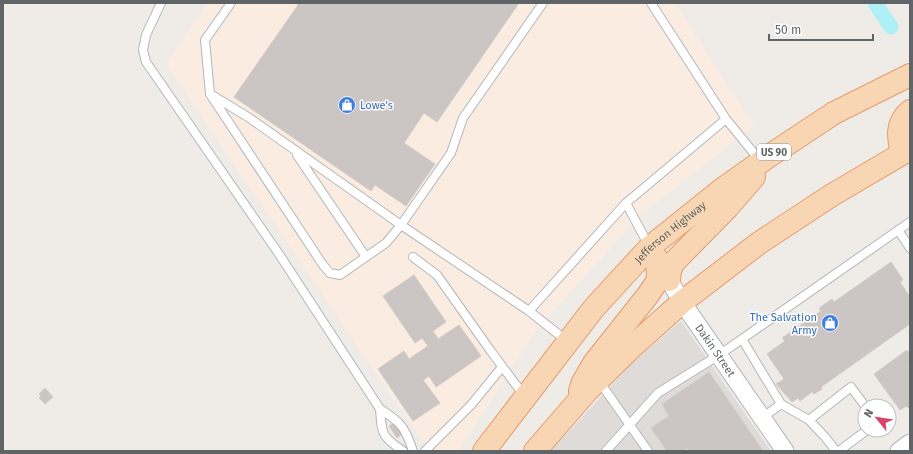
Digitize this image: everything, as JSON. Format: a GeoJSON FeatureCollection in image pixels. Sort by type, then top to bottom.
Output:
{"type":"FeatureCollection","features":[{"type":"Feature","properties":{"kind":"main road","name":"Jefferson Highway"},"geometry":{"type":"LineString","coordinates":[[484,451],[594,308],[722,190],[834,113],[910,75]]}},
{"type":"Feature","properties":{"kind":"main road"},"geometry":{"type":"LineString","coordinates":[[535,451],[598,380],[682,302],[759,243],[832,195],[907,156],[898,138],[900,127],[910,111]]}},
{"type":"Feature","properties":{"kind":"main road"},"geometry":{"type":"LineString","coordinates":[[669,280],[670,270],[673,263],[753,179],[761,162]]}},
{"type":"Feature","properties":{"kind":"main road"},"geometry":{"type":"LineString","coordinates":[[576,404],[582,384],[594,362],[658,280],[654,253]]}},
{"type":"Feature","properties":{"kind":"street","name":"Dakin Street"},"geometry":{"type":"LineString","coordinates":[[654,253],[682,302],[785,451]]}},
{"type":"Feature","properties":{"kind":"lane"},"geometry":{"type":"LineString","coordinates":[[161,3],[146,35],[143,50],[146,62],[279,254],[380,409],[398,420],[408,436],[413,451]]}},
{"type":"Feature","properties":{"kind":"lane"},"geometry":{"type":"LineString","coordinates":[[230,3],[205,40],[210,94],[323,265],[330,273],[340,275],[386,243],[401,225],[451,153],[464,118],[543,3]]}},
{"type":"Feature","properties":{"kind":"lane"},"geometry":{"type":"LineString","coordinates":[[651,3],[726,119],[761,162]]}},
{"type":"Feature","properties":{"kind":"lane"},"geometry":{"type":"LineString","coordinates":[[210,94],[248,117],[401,225],[529,311],[568,342]]}},
{"type":"Feature","properties":{"kind":"lane"},"geometry":{"type":"LineString","coordinates":[[529,311],[626,203],[726,119]]}},
{"type":"Feature","properties":{"kind":"lane"},"geometry":{"type":"LineString","coordinates":[[294,150],[366,257]]}},
{"type":"Feature","properties":{"kind":"lane"},"geometry":{"type":"LineString","coordinates":[[626,203],[654,253]]}},
{"type":"Feature","properties":{"kind":"lane"},"geometry":{"type":"LineString","coordinates":[[606,451],[658,393],[719,355],[910,222]]}},
{"type":"Feature","properties":{"kind":"lane"},"geometry":{"type":"LineString","coordinates":[[898,230],[910,248]]}},
{"type":"Feature","properties":{"kind":"lane"},"geometry":{"type":"LineString","coordinates":[[413,258],[437,275],[525,397]]}},
{"type":"Feature","properties":{"kind":"lane"},"geometry":{"type":"LineString","coordinates":[[742,339],[781,404],[809,420],[836,451]]}},
{"type":"Feature","properties":{"kind":"lane"},"geometry":{"type":"LineString","coordinates":[[424,451],[471,405],[502,367]]}},
{"type":"Feature","properties":{"kind":"lane"},"geometry":{"type":"LineString","coordinates":[[598,380],[648,451]]}},
{"type":"Feature","properties":{"kind":"lane"},"geometry":{"type":"LineString","coordinates":[[809,420],[851,387],[859,398]]}},
{"type":"Feature","properties":{"kind":"lane"},"geometry":{"type":"LineString","coordinates":[[762,418],[781,404]]}},
{"type":"Feature","properties":{"kind":"lane"},"geometry":{"type":"LineString","coordinates":[[380,409],[382,431],[390,442],[403,451]]}},
{"type":"Feature","properties":{"kind":"lane"},"geometry":{"type":"LineString","coordinates":[[839,451],[857,438]]}},
{"type":"Feature","properties":{"kind":"shaded area"},"geometry":{"type":"Polygon","coordinates":[[[207,3],[675,3],[754,126],[642,214],[538,328],[458,451],[429,451],[166,64],[207,3]]]}},
{"type":"Feature","properties":{"kind":"shaded area"},"geometry":{"type":"Polygon","coordinates":[[[681,321],[771,451],[551,451],[631,364],[681,321]]]}},
{"type":"Feature","properties":{"kind":"building","name":"Lowe's"},"geometry":{"type":"Polygon","coordinates":[[[296,3],[519,3],[437,122],[424,113],[404,143],[435,164],[406,206],[375,185],[371,191],[234,97],[298,5],[296,3]]]}},
{"type":"Feature","properties":{"kind":"building"},"geometry":{"type":"Polygon","coordinates":[[[891,262],[903,280],[900,282],[910,297],[910,324],[821,387],[822,389],[814,394],[812,392],[800,401],[798,398],[792,402],[776,384],[784,379],[767,354],[785,341],[782,338],[821,311],[819,308],[832,299],[834,302],[891,262]]]}},
{"type":"Feature","properties":{"kind":"building"},"geometry":{"type":"Polygon","coordinates":[[[414,275],[446,322],[433,331],[438,339],[459,325],[481,356],[436,387],[429,376],[423,380],[440,403],[413,421],[378,369],[404,351],[409,359],[428,346],[422,338],[415,343],[383,296],[414,275]]]}},
{"type":"Feature","properties":{"kind":"building"},"geometry":{"type":"Polygon","coordinates":[[[907,350],[910,354],[910,366],[908,367],[910,370],[910,406],[908,408],[906,406],[900,410],[897,406],[897,398],[891,398],[874,374],[907,350]]]}},
{"type":"Feature","properties":{"kind":"building"},"geometry":{"type":"Polygon","coordinates":[[[709,372],[763,451],[689,451],[687,448],[683,451],[667,451],[651,428],[669,416],[662,404],[709,372]]]}},
{"type":"Feature","properties":{"kind":"building"},"geometry":{"type":"Polygon","coordinates":[[[45,388],[53,397],[45,404],[39,398],[41,396],[39,394],[45,388]]]}},
{"type":"Feature","properties":{"kind":"building"},"geometry":{"type":"Polygon","coordinates":[[[395,422],[402,434],[397,438],[389,426],[395,422]]]}},
{"type":"Feature","properties":{"kind":"waterway"},"geometry":{"type":"LineString","coordinates":[[875,3],[891,27]]}},
{"type":"Feature","properties":{"kind":"place","name":"Lowe's"},"geometry":{"type":"Point","coordinates":[347,105]}},
{"type":"Feature","properties":{"kind":"place","name":"The Salvation Army"},"geometry":{"type":"Point","coordinates":[830,323]}}]}
